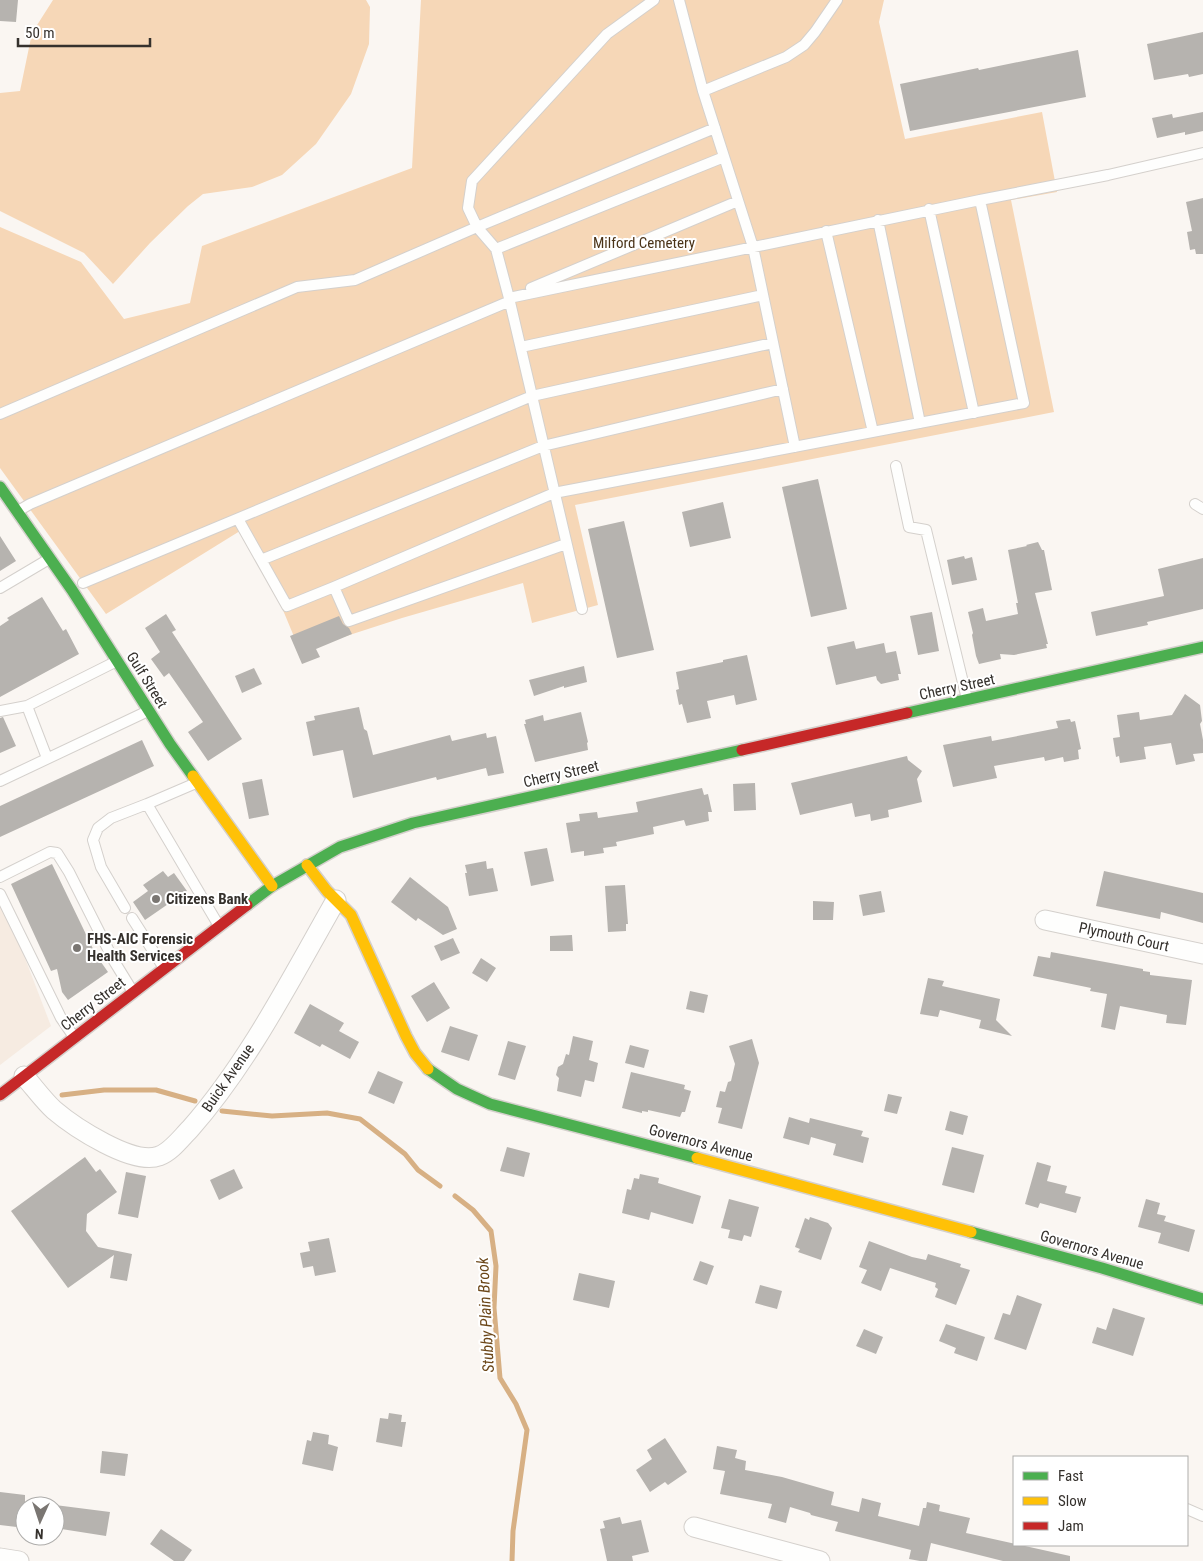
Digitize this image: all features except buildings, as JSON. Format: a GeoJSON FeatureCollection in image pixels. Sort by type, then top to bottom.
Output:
{"type":"FeatureCollection","features":[{"type":"Feature","properties":{"kind":"street","name":"Gulf Street"},"geometry":{"type":"LineString","coordinates":[[0,487],[50,558],[148,711],[197,783],[272,886]]}},
{"type":"Feature","properties":{"kind":"street","name":"Cherry Street"},"geometry":{"type":"LineString","coordinates":[[0,1095],[272,886],[340,847],[413,823],[1203,647]]}},
{"type":"Feature","properties":{"kind":"street","name":"Governors Avenue"},"geometry":{"type":"LineString","coordinates":[[307,865],[327,891],[351,915],[406,1037],[418,1056],[436,1075],[456,1089],[490,1104],[636,1141],[1083,1263],[1203,1298]]}},
{"type":"Feature","properties":{"kind":"street","name":"Buick Avenue"},"geometry":{"type":"LineString","coordinates":[[24,1076],[54,1110],[91,1137],[124,1152],[138,1156],[146,1158],[159,1156],[174,1146],[214,1102],[279,1002],[336,900]]}},
{"type":"Feature","properties":{"kind":"street","name":"Plymouth Court"},"geometry":{"type":"LineString","coordinates":[[1045,920],[1203,954]]}},
{"type":"Feature","properties":{"kind":"street"},"geometry":{"type":"LineString","coordinates":[[694,1527],[820,1561]]}},
{"type":"Feature","properties":{"kind":"street"},"geometry":{"type":"LineString","coordinates":[[0,1558],[19,1561]]}},
{"type":"Feature","properties":{"kind":"lane"},"geometry":{"type":"LineString","coordinates":[[582,609],[510,300],[496,249],[477,227],[468,208],[472,181],[606,34],[654,0]]}},
{"type":"Feature","properties":{"kind":"lane"},"geometry":{"type":"LineString","coordinates":[[680,0],[703,91],[753,247],[795,447]]}},
{"type":"Feature","properties":{"kind":"lane"},"geometry":{"type":"LineString","coordinates":[[703,91],[786,57],[798,49],[815,32],[838,0]]}},
{"type":"Feature","properties":{"kind":"lane"},"geometry":{"type":"LineString","coordinates":[[0,414],[297,287],[355,280],[715,128]]}},
{"type":"Feature","properties":{"kind":"lane"},"geometry":{"type":"LineString","coordinates":[[510,300],[929,209],[1108,175],[1203,153]]}},
{"type":"Feature","properties":{"kind":"lane"},"geometry":{"type":"LineString","coordinates":[[496,249],[724,157]]}},
{"type":"Feature","properties":{"kind":"lane"},"geometry":{"type":"LineString","coordinates":[[18,511],[30,504],[510,300],[738,200]]}},
{"type":"Feature","properties":{"kind":"lane"},"geometry":{"type":"LineString","coordinates":[[238,518],[286,606],[554,493],[1024,403],[980,200]]}},
{"type":"Feature","properties":{"kind":"lane"},"geometry":{"type":"LineString","coordinates":[[929,209],[974,413]]}},
{"type":"Feature","properties":{"kind":"lane"},"geometry":{"type":"LineString","coordinates":[[878,220],[920,423]]}},
{"type":"Feature","properties":{"kind":"lane"},"geometry":{"type":"LineString","coordinates":[[826,231],[873,432]]}},
{"type":"Feature","properties":{"kind":"lane"},"geometry":{"type":"LineString","coordinates":[[521,347],[763,295]]}},
{"type":"Feature","properties":{"kind":"lane"},"geometry":{"type":"LineString","coordinates":[[83,583],[532,396],[773,343]]}},
{"type":"Feature","properties":{"kind":"lane"},"geometry":{"type":"LineString","coordinates":[[261,560],[543,446],[783,389]]}},
{"type":"Feature","properties":{"kind":"lane"},"geometry":{"type":"LineString","coordinates":[[896,466],[909,526],[926,530],[967,700]]}},
{"type":"Feature","properties":{"kind":"lane"},"geometry":{"type":"LineString","coordinates":[[334,587],[349,621],[566,544]]}},
{"type":"Feature","properties":{"kind":"lane"},"geometry":{"type":"LineString","coordinates":[[0,588],[50,558]]}},
{"type":"Feature","properties":{"kind":"lane"},"geometry":{"type":"LineString","coordinates":[[0,711],[27,706],[117,661]]}},
{"type":"Feature","properties":{"kind":"lane"},"geometry":{"type":"LineString","coordinates":[[27,706],[47,758]]}},
{"type":"Feature","properties":{"kind":"lane"},"geometry":{"type":"LineString","coordinates":[[0,781],[148,711]]}},
{"type":"Feature","properties":{"kind":"lane"},"geometry":{"type":"LineString","coordinates":[[125,908],[101,867],[93,840],[98,828],[111,818],[197,783]]}},
{"type":"Feature","properties":{"kind":"lane"},"geometry":{"type":"LineString","coordinates":[[147,804],[219,926]]}},
{"type":"Feature","properties":{"kind":"lane"},"geometry":{"type":"LineString","coordinates":[[0,877],[50,852],[57,853],[133,992]]}},
{"type":"Feature","properties":{"kind":"lane"},"geometry":{"type":"LineString","coordinates":[[0,894],[61,1018],[74,1038]]}},
{"type":"Feature","properties":{"kind":"lane"},"geometry":{"type":"LineString","coordinates":[[132,918],[164,968]]}},
{"type":"Feature","properties":{"kind":"lane"},"geometry":{"type":"LineString","coordinates":[[1188,1509],[1203,1516]]}},
{"type":"Feature","properties":{"kind":"shaded area"},"geometry":{"type":"Polygon","coordinates":[[[0,893],[51,1026],[0,1065],[0,893]]]}},
{"type":"Feature","properties":{"kind":"green space"},"geometry":{"type":"Polygon","coordinates":[[[53,0],[366,0],[370,7],[369,44],[351,94],[316,144],[282,175],[252,187],[203,194],[150,243],[113,284],[84,253],[0,211],[0,93],[20,91],[32,33],[53,0]]]}},
{"type":"Feature","properties":{"kind":"green space","name":"Milford Cemetery"},"geometry":{"type":"Polygon","coordinates":[[[421,0],[884,0],[879,22],[905,139],[1042,112],[1057,192],[1011,200],[1054,412],[575,505],[598,605],[532,623],[523,583],[402,618],[300,651],[248,526],[106,614],[0,468],[0,227],[81,262],[124,319],[190,303],[202,246],[412,168],[421,0]]]}},
{"type":"Feature","properties":{"kind":"waterway","name":"Stubby Plain Brook"},"geometry":{"type":"LineString","coordinates":[[62,1095],[104,1090],[156,1090],[195,1101]]}},
{"type":"Feature","properties":{"kind":"waterway","name":"Stubby Plain Brook"},"geometry":{"type":"LineString","coordinates":[[222,1111],[272,1116],[327,1113],[360,1119],[405,1154],[418,1170],[440,1186]]}},
{"type":"Feature","properties":{"kind":"waterway","name":"Stubby Plain Brook"},"geometry":{"type":"LineString","coordinates":[[455,1196],[473,1210],[491,1231],[496,1266],[494,1308],[500,1378],[516,1404],[527,1430],[513,1531],[512,1561]]}},
{"type":"Feature","properties":{"kind":"traffic: fast"},"geometry":{"type":"LineString","coordinates":[[0,487],[72,590],[170,744],[193,776]]}},
{"type":"Feature","properties":{"kind":"traffic: fast"},"geometry":{"type":"LineString","coordinates":[[907,713],[1203,647]]}},
{"type":"Feature","properties":{"kind":"traffic: fast"},"geometry":{"type":"LineString","coordinates":[[247,905],[272,886],[340,847],[413,823],[742,750]]}},
{"type":"Feature","properties":{"kind":"traffic: fast"},"geometry":{"type":"LineString","coordinates":[[428,1069],[457,1089],[490,1104],[697,1158]]}},
{"type":"Feature","properties":{"kind":"traffic: fast"},"geometry":{"type":"LineString","coordinates":[[971,1232],[1102,1268],[1203,1299]]}},
{"type":"Feature","properties":{"kind":"traffic: slow"},"geometry":{"type":"LineString","coordinates":[[193,776],[272,886]]}},
{"type":"Feature","properties":{"kind":"traffic: slow"},"geometry":{"type":"LineString","coordinates":[[307,865],[327,891],[351,915],[406,1036],[415,1053],[428,1069]]}},
{"type":"Feature","properties":{"kind":"traffic: slow"},"geometry":{"type":"LineString","coordinates":[[697,1158],[971,1232]]}},
{"type":"Feature","properties":{"kind":"traffic: jam"},"geometry":{"type":"LineString","coordinates":[[742,750],[907,713]]}},
{"type":"Feature","properties":{"kind":"traffic: jam"},"geometry":{"type":"LineString","coordinates":[[0,1095],[247,905]]}},
{"type":"Feature","properties":{"kind":"place","name":"Citizens Bank"},"geometry":{"type":"Point","coordinates":[156,899]}},
{"type":"Feature","properties":{"kind":"place","name":"FHS-AIC Forensic Health Services"},"geometry":{"type":"Point","coordinates":[77,948]}}]}
